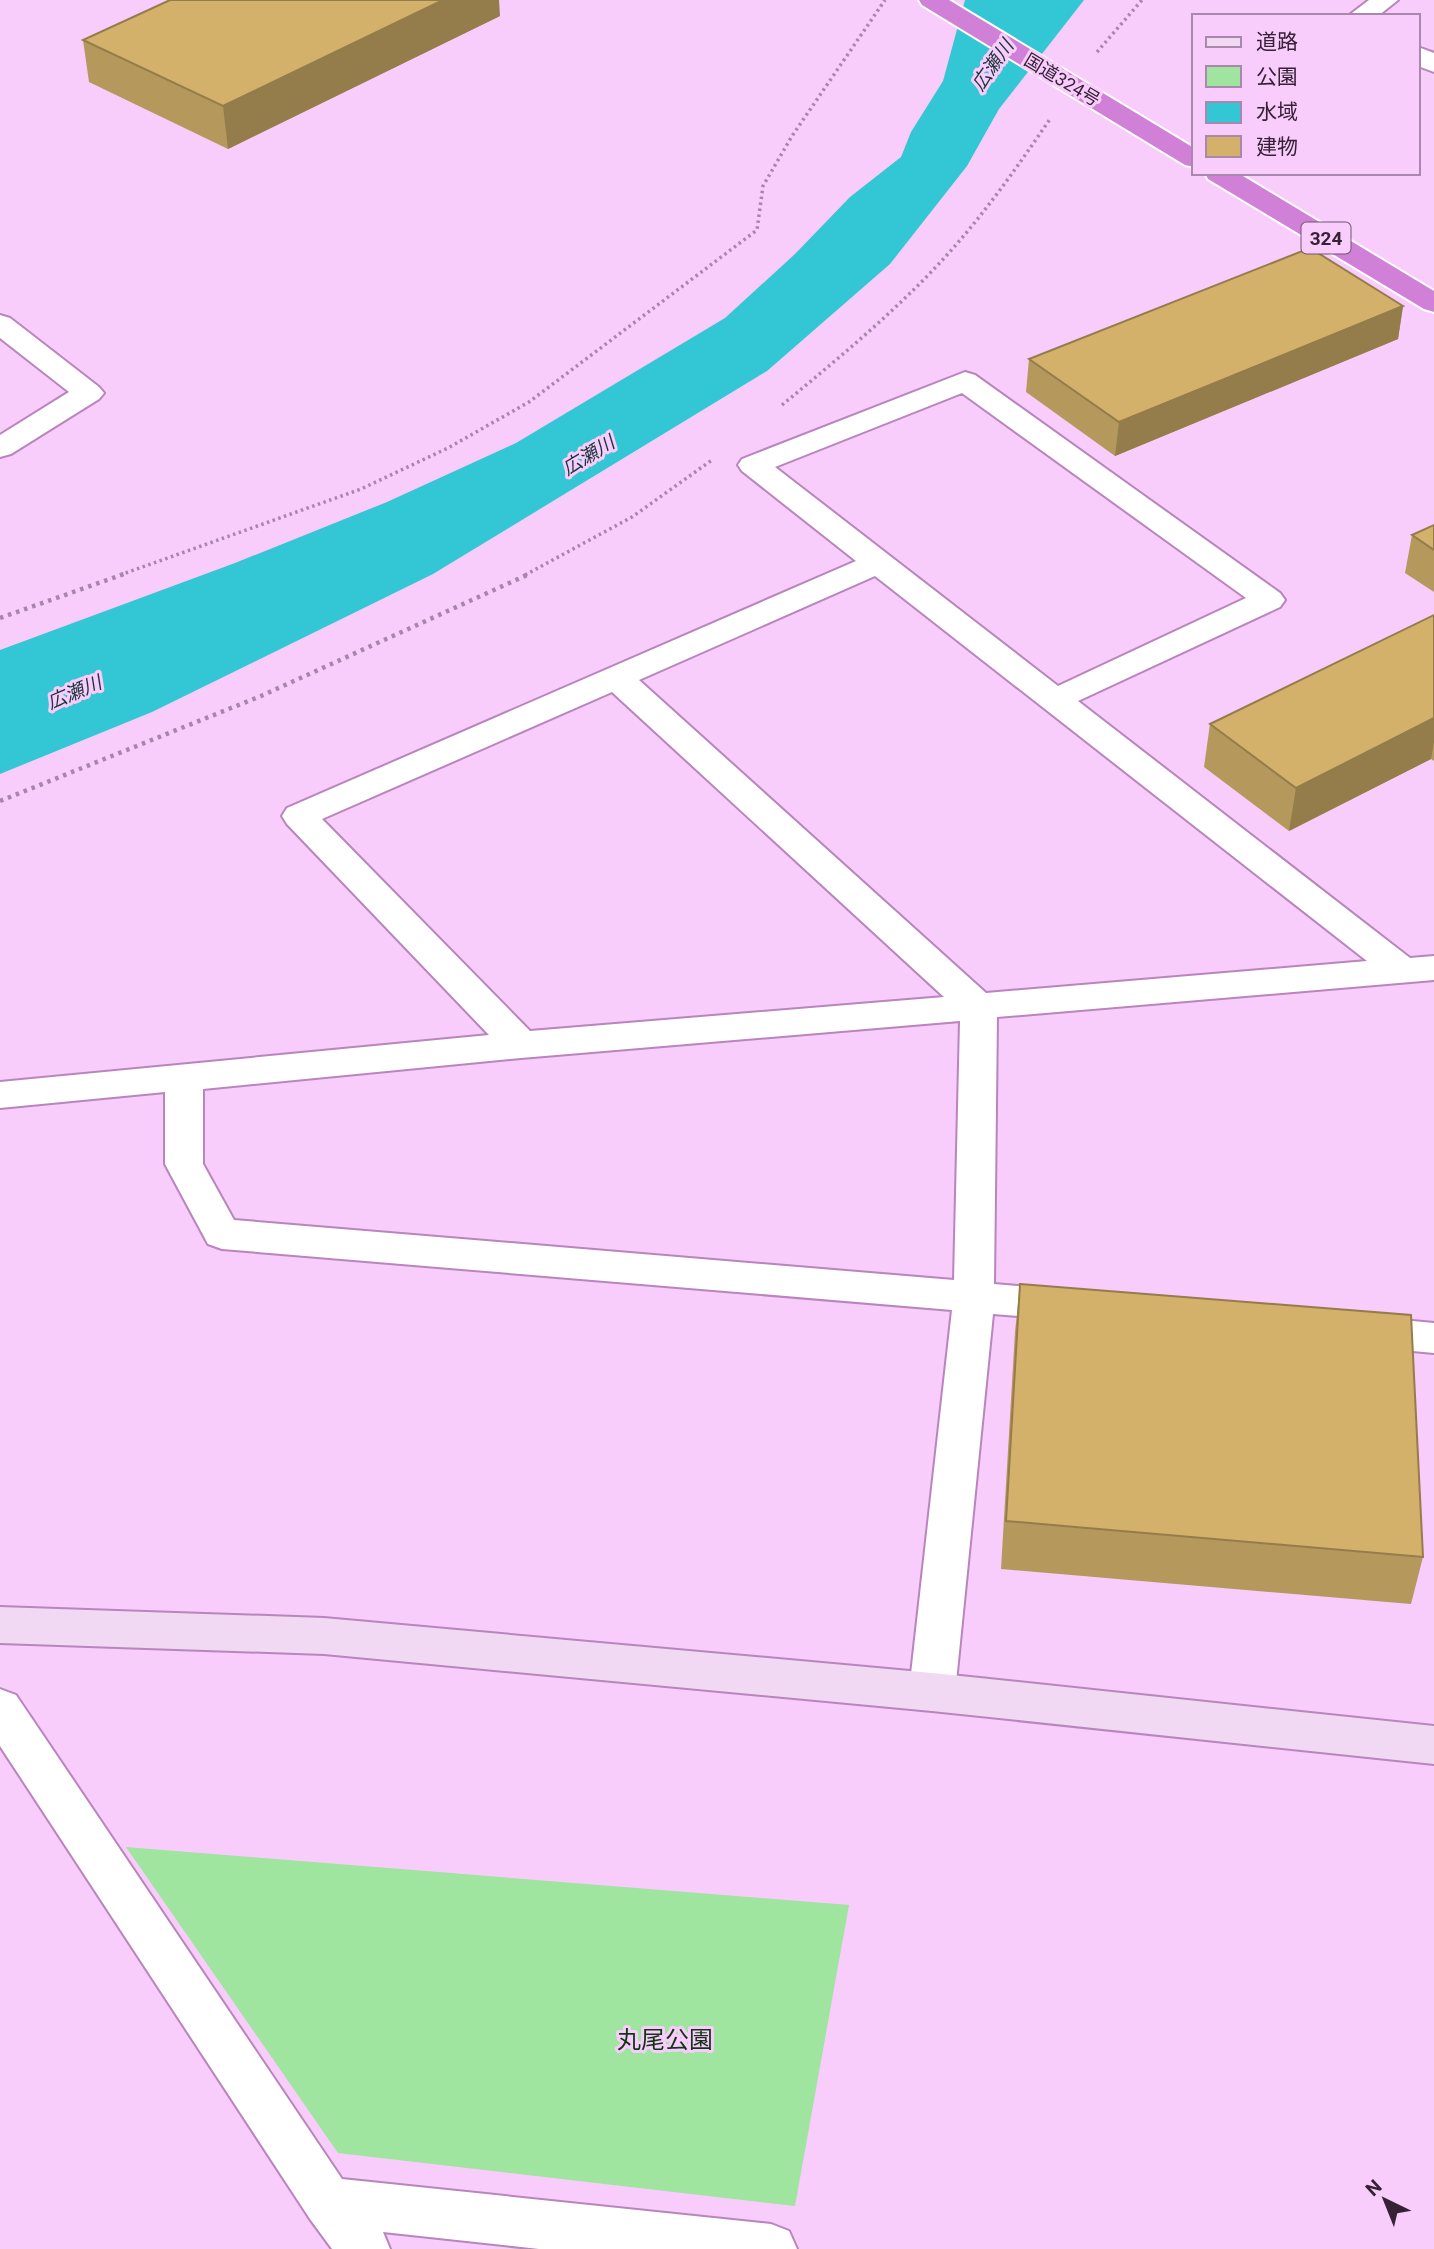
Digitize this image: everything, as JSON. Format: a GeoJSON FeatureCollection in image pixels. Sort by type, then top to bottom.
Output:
{"type":"FeatureCollection","features":[{"type":"Feature","properties":{"kind":"highway","name":"国道324号"},"geometry":{"type":"LineString","coordinates":[[931,0],[1192,158]]}},
{"type":"Feature","properties":{"kind":"highway","name":"324"},"geometry":{"type":"LineString","coordinates":[[1221,175],[1434,303]]}},
{"type":"Feature","properties":{"kind":"street"},"geometry":{"type":"LineString","coordinates":[[1363,14],[1386,0]]}},
{"type":"Feature","properties":{"kind":"street"},"geometry":{"type":"LineString","coordinates":[[0,324],[89,393],[0,448]]}},
{"type":"Feature","properties":{"kind":"street"},"geometry":{"type":"LineString","coordinates":[[1054,700],[1269,600],[965,381],[753,466],[1054,700],[1419,970]]}},
{"type":"Feature","properties":{"kind":"street"},"geometry":{"type":"LineString","coordinates":[[521,1045],[299,816],[878,563]]}},
{"type":"Feature","properties":{"kind":"street"},"geometry":{"type":"LineString","coordinates":[[617,678],[979,1008],[974,1296],[932,1692]]}},
{"type":"Feature","properties":{"kind":"street"},"geometry":{"type":"LineString","coordinates":[[0,1094],[521,1045],[1419,970]]}},
{"type":"Feature","properties":{"kind":"street"},"geometry":{"type":"LineString","coordinates":[[184,1077],[184,1164],[222,1234],[1109,1308]]}},
{"type":"Feature","properties":{"kind":"street"},"geometry":{"type":"LineString","coordinates":[[1326,1328],[1434,1338]]}},
{"type":"Feature","properties":{"kind":"street"},"geometry":{"type":"LineString","coordinates":[[0,1625],[324,1636],[932,1692],[1434,1745]]}},
{"type":"Feature","properties":{"kind":"street"},"geometry":{"type":"LineString","coordinates":[[0,1708],[328,2202],[364,2249]]}},
{"type":"Feature","properties":{"kind":"street"},"geometry":{"type":"LineString","coordinates":[[328,2202],[771,2249]]}},
{"type":"Feature","properties":{"kind":"path"},"geometry":{"type":"LineString","coordinates":[[0,618],[361,489],[448,448],[529,402],[757,230],[763,186],[792,136],[885,0]]}},
{"type":"Feature","properties":{"kind":"path"},"geometry":{"type":"LineString","coordinates":[[775,410],[847,351],[932,271],[1004,186],[1065,81],[1142,0]]}},
{"type":"Feature","properties":{"kind":"path"},"geometry":{"type":"LineString","coordinates":[[0,801],[261,696],[504,587],[632,517],[712,460]]}},
{"type":"Feature","properties":{"kind":"green space","name":"丸尾公園"},"geometry":{"type":"Polygon","coordinates":[[[126,1847],[849,1905],[795,2206],[338,2153],[126,1847]]]}},
{"type":"Feature","properties":{"kind":"water","name":"広瀬川"},"geometry":{"type":"Polygon","coordinates":[[[965,0],[1084,0],[999,109],[967,166],[890,264],[767,371],[433,574],[152,712],[0,774],[0,650],[235,563],[387,502],[516,443],[725,318],[795,254],[850,197],[901,157],[911,132],[943,81],[965,0]]]}},
{"type":"Feature","properties":{"kind":"building"},"geometry":{"type":"Polygon","coordinates":[[[170,0],[443,0],[223,106],[83,40],[170,0]]]}},
{"type":"Feature","properties":{"kind":"building"},"geometry":{"type":"Polygon","coordinates":[[[1310,248],[1403,306],[1119,422],[1029,359],[1310,248]]]}},
{"type":"Feature","properties":{"kind":"building"},"geometry":{"type":"Polygon","coordinates":[[[1434,525],[1434,550],[1412,535],[1434,525]]]}},
{"type":"Feature","properties":{"kind":"building"},"geometry":{"type":"Polygon","coordinates":[[[1434,615],[1434,718],[1296,788],[1210,724],[1434,615]]]}},
{"type":"Feature","properties":{"kind":"building"},"geometry":{"type":"Polygon","coordinates":[[[1020,1284],[1411,1315],[1423,1557],[1006,1521],[1020,1284]]]}}]}
